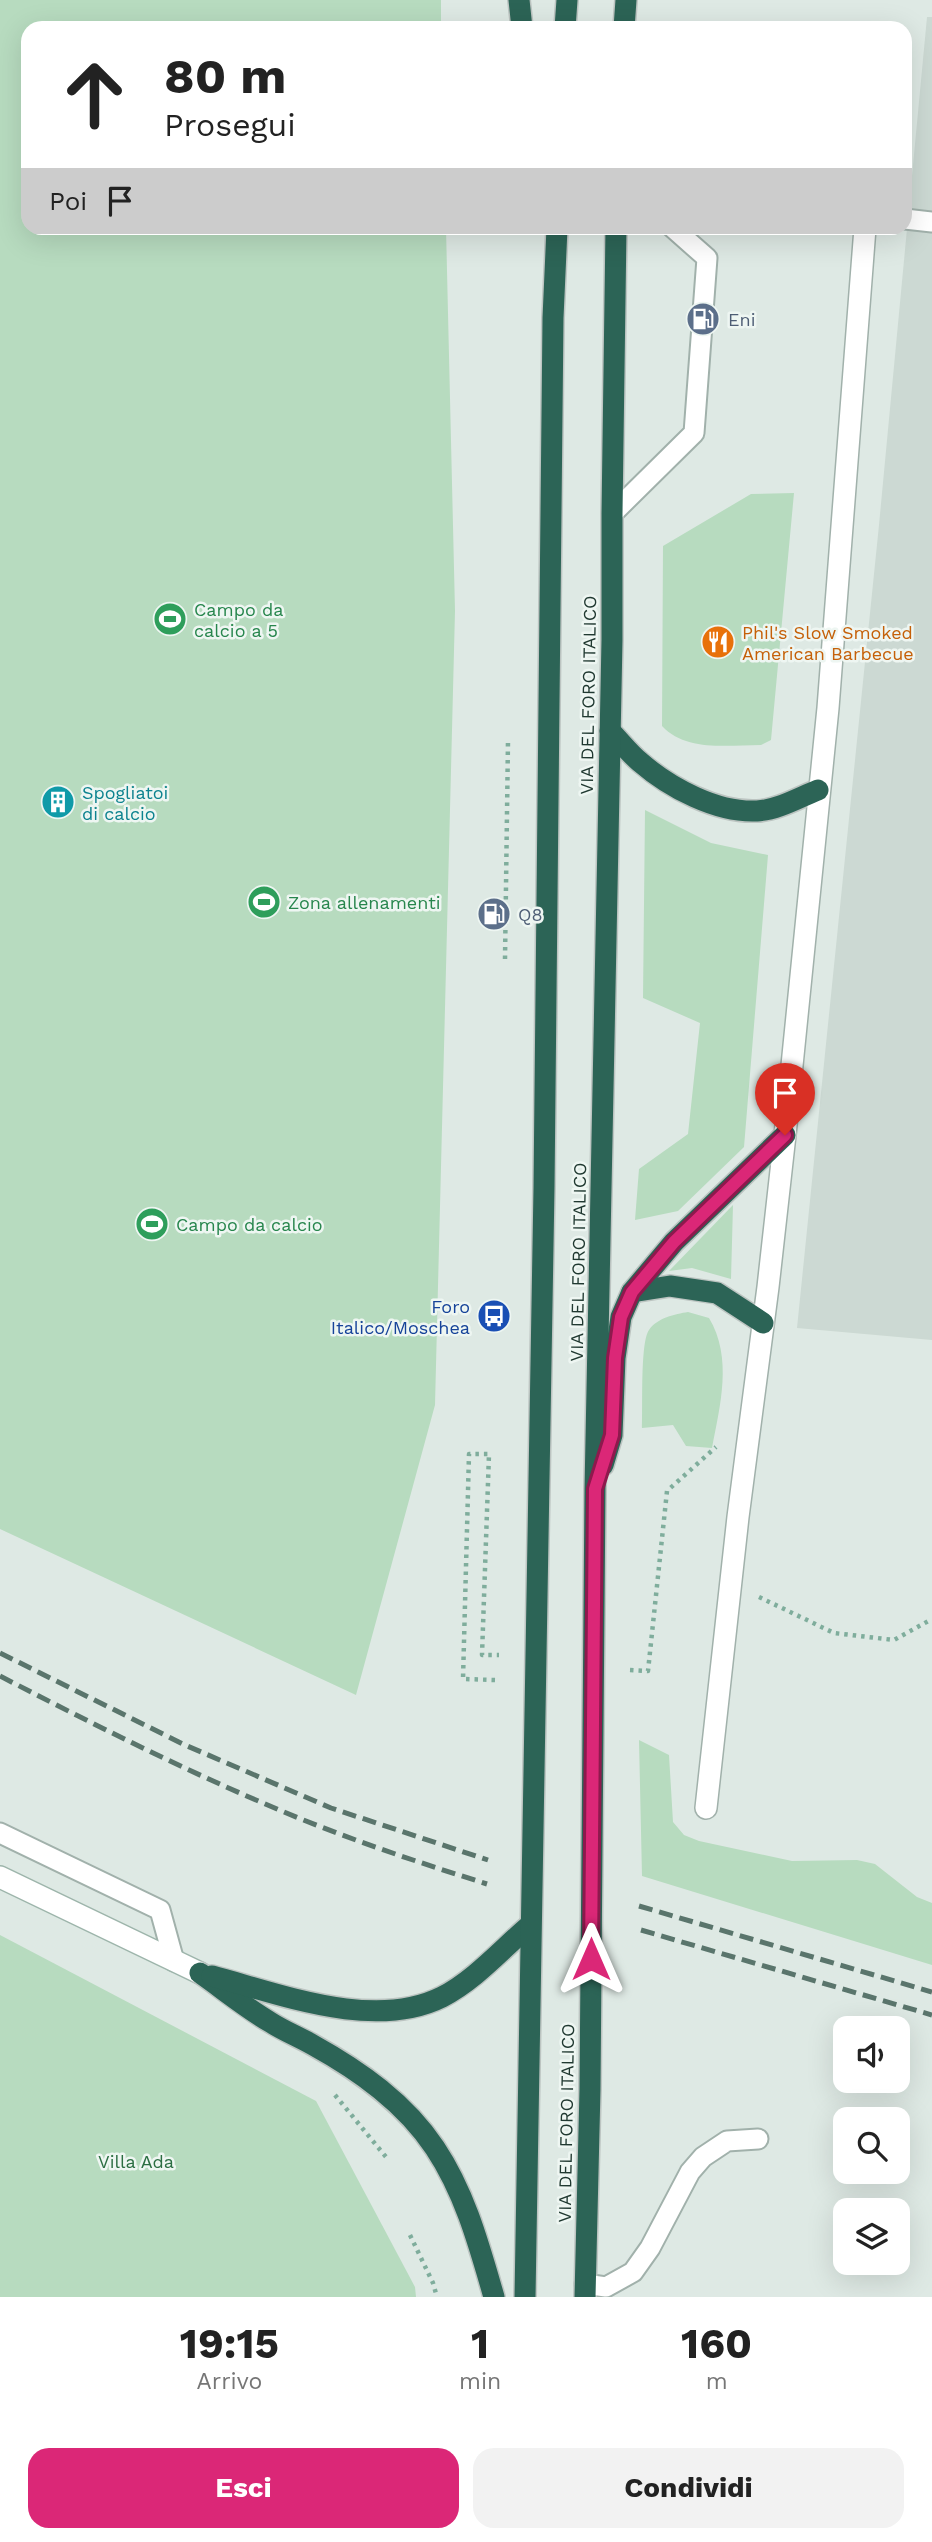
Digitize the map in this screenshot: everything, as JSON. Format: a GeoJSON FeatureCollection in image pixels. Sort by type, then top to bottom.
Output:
{"type":"FeatureCollection","features":[{"type":"Feature","properties":{"kind":"highway"},"geometry":{"type":"LineString","coordinates":[[519,0],[521,21]]}},
{"type":"Feature","properties":{"kind":"highway"},"geometry":{"type":"LineString","coordinates":[[566,21],[567,0]]}},
{"type":"Feature","properties":{"kind":"highway"},"geometry":{"type":"LineString","coordinates":[[624,21],[626,0]]}},
{"type":"Feature","properties":{"kind":"highway"},"geometry":{"type":"LineString","coordinates":[[545,235],[554,318]]}},
{"type":"Feature","properties":{"kind":"highway","name":"VIA DEL FORO ITALICO"},"geometry":{"type":"LineString","coordinates":[[525,2297],[556,235]]}},
{"type":"Feature","properties":{"kind":"highway","name":"VIA DEL FORO ITALICO"},"geometry":{"type":"LineString","coordinates":[[585,2291],[616,235]]}},
{"type":"Feature","properties":{"kind":"highway"},"geometry":{"type":"LineString","coordinates":[[610,731],[650,770],[686,792],[728,808],[757,811],[768,809],[818,790]]}},
{"type":"Feature","properties":{"kind":"highway"},"geometry":{"type":"LineString","coordinates":[[595,1489],[612,1435],[615,1358],[621,1317],[632,1292],[674,1242],[785,1135]]}},
{"type":"Feature","properties":{"kind":"highway"},"geometry":{"type":"LineString","coordinates":[[632,1292],[670,1286],[717,1293],[764,1323]]}},
{"type":"Feature","properties":{"kind":"highway"},"geometry":{"type":"LineString","coordinates":[[200,1973],[337,2008],[407,2008],[442,1997],[459,1986],[529,1926]]}},
{"type":"Feature","properties":{"kind":"highway"},"geometry":{"type":"LineString","coordinates":[[200,1973],[270,2022],[328,2053],[367,2078],[409,2115],[434,2146],[455,2184],[482,2255],[494,2297]]}},
{"type":"Feature","properties":{"kind":"street"},"geometry":{"type":"LineString","coordinates":[[706,1808],[730,1583],[785,1135],[830,681],[864,235]]}},
{"type":"Feature","properties":{"kind":"street"},"geometry":{"type":"LineString","coordinates":[[0,1877],[200,1973]]}},
{"type":"Feature","properties":{"kind":"lane"},"geometry":{"type":"LineString","coordinates":[[912,220],[932,222]]}},
{"type":"Feature","properties":{"kind":"lane"},"geometry":{"type":"LineString","coordinates":[[612,514],[694,433],[707,258],[681,235]]}},
{"type":"Feature","properties":{"kind":"lane"},"geometry":{"type":"LineString","coordinates":[[0,1833],[160,1910],[174,1961]]}},
{"type":"Feature","properties":{"kind":"lane"},"geometry":{"type":"LineString","coordinates":[[585,2291],[606,2287],[633,2272],[650,2248],[690,2172],[703,2157],[727,2141],[758,2139]]}},
{"type":"Feature","properties":{"kind":"path"},"geometry":{"type":"LineString","coordinates":[[506,959],[508,740]]}},
{"type":"Feature","properties":{"kind":"path"},"geometry":{"type":"LineString","coordinates":[[630,1670],[648,1671],[667,1491],[716,1447],[717,1434]]}},
{"type":"Feature","properties":{"kind":"path"},"geometry":{"type":"LineString","coordinates":[[495,1680],[463,1679],[469,1454],[489,1454],[482,1655],[499,1655]]}},
{"type":"Feature","properties":{"kind":"path"},"geometry":{"type":"LineString","coordinates":[[730,1583],[834,1633],[894,1640],[932,1619]]}},
{"type":"Feature","properties":{"kind":"path"},"geometry":{"type":"LineString","coordinates":[[411,2235],[437,2297]]}},
{"type":"Feature","properties":{"kind":"shaded area"},"geometry":{"type":"Polygon","coordinates":[[[927,17],[932,17],[932,1340],[797,1328],[906,235],[912,235],[912,176],[927,17]]]}},
{"type":"Feature","properties":{"kind":"green space"},"geometry":{"type":"Polygon","coordinates":[[[0,0],[441,0],[441,21],[21,21],[21,235],[446,235],[455,611],[435,1405],[356,1695],[0,1529],[0,0]]]}},
{"type":"Feature","properties":{"kind":"green space"},"geometry":{"type":"Polygon","coordinates":[[[794,493],[771,740],[761,745],[722,746],[683,740],[662,726],[663,546],[751,494],[794,493]]]}},
{"type":"Feature","properties":{"kind":"green space"},"geometry":{"type":"Polygon","coordinates":[[[645,810],[711,843],[768,855],[744,1147],[678,1211],[635,1220],[639,1169],[688,1134],[700,1023],[643,998],[645,810]]]}},
{"type":"Feature","properties":{"kind":"green space"},"geometry":{"type":"Polygon","coordinates":[[[733,1205],[731,1279],[692,1268],[669,1271],[733,1205]]]}},
{"type":"Feature","properties":{"kind":"green space"},"geometry":{"type":"Polygon","coordinates":[[[688,1312],[709,1318],[721,1349],[722,1382],[712,1448],[686,1446],[673,1425],[642,1428],[646,1337],[657,1322],[688,1312]]]}},
{"type":"Feature","properties":{"kind":"green space"},"geometry":{"type":"Polygon","coordinates":[[[639,1740],[669,1755],[673,1822],[684,1835],[699,1841],[792,1861],[857,1860],[875,1864],[917,1897],[932,1903],[932,1965],[642,1876],[639,1740]]]}},
{"type":"Feature","properties":{"kind":"green space","name":"Villa Ada"},"geometry":{"type":"Polygon","coordinates":[[[0,1935],[316,2101],[415,2287],[416,2297],[0,2297],[0,1935]]]}},
{"type":"Feature","properties":{"kind":"railway"},"geometry":{"type":"LineString","coordinates":[[0,1653],[185,1745],[331,1808],[488,1860]]}},
{"type":"Feature","properties":{"kind":"railway"},"geometry":{"type":"LineString","coordinates":[[0,1676],[131,1742],[263,1803],[318,1826],[487,1884]]}},
{"type":"Feature","properties":{"kind":"railway"},"geometry":{"type":"LineString","coordinates":[[639,1906],[932,1992]]}},
{"type":"Feature","properties":{"kind":"railway"},"geometry":{"type":"LineString","coordinates":[[641,1930],[932,2015]]}},
{"type":"Feature","properties":{"kind":"place","name":"Eni"},"geometry":{"type":"Point","coordinates":[703,319]}},
{"type":"Feature","properties":{"kind":"place","name":"Campo da calcio a 5"},"geometry":{"type":"Point","coordinates":[170,619]}},
{"type":"Feature","properties":{"kind":"place","name":"Phil's Slow Smoked American Barbecue"},"geometry":{"type":"Point","coordinates":[718,642]}},
{"type":"Feature","properties":{"kind":"place","name":"Spogliatoi di calcio"},"geometry":{"type":"Point","coordinates":[58,802]}},
{"type":"Feature","properties":{"kind":"place","name":"Zona allenamenti"},"geometry":{"type":"Point","coordinates":[264,902]}},
{"type":"Feature","properties":{"kind":"place","name":"Q8"},"geometry":{"type":"Point","coordinates":[494,914]}},
{"type":"Feature","properties":{"kind":"place","name":"Campo da calcio"},"geometry":{"type":"Point","coordinates":[152,1224]}},
{"type":"Feature","properties":{"kind":"place","name":"Foro Italico/Moschea"},"geometry":{"type":"Point","coordinates":[494,1316]}},
{"type":"Feature","properties":{"kind":"route"},"geometry":{"type":"LineString","coordinates":[[591,1959],[595,1489],[612,1435],[615,1358],[621,1317],[632,1292],[674,1242],[785,1135]]}}]}
